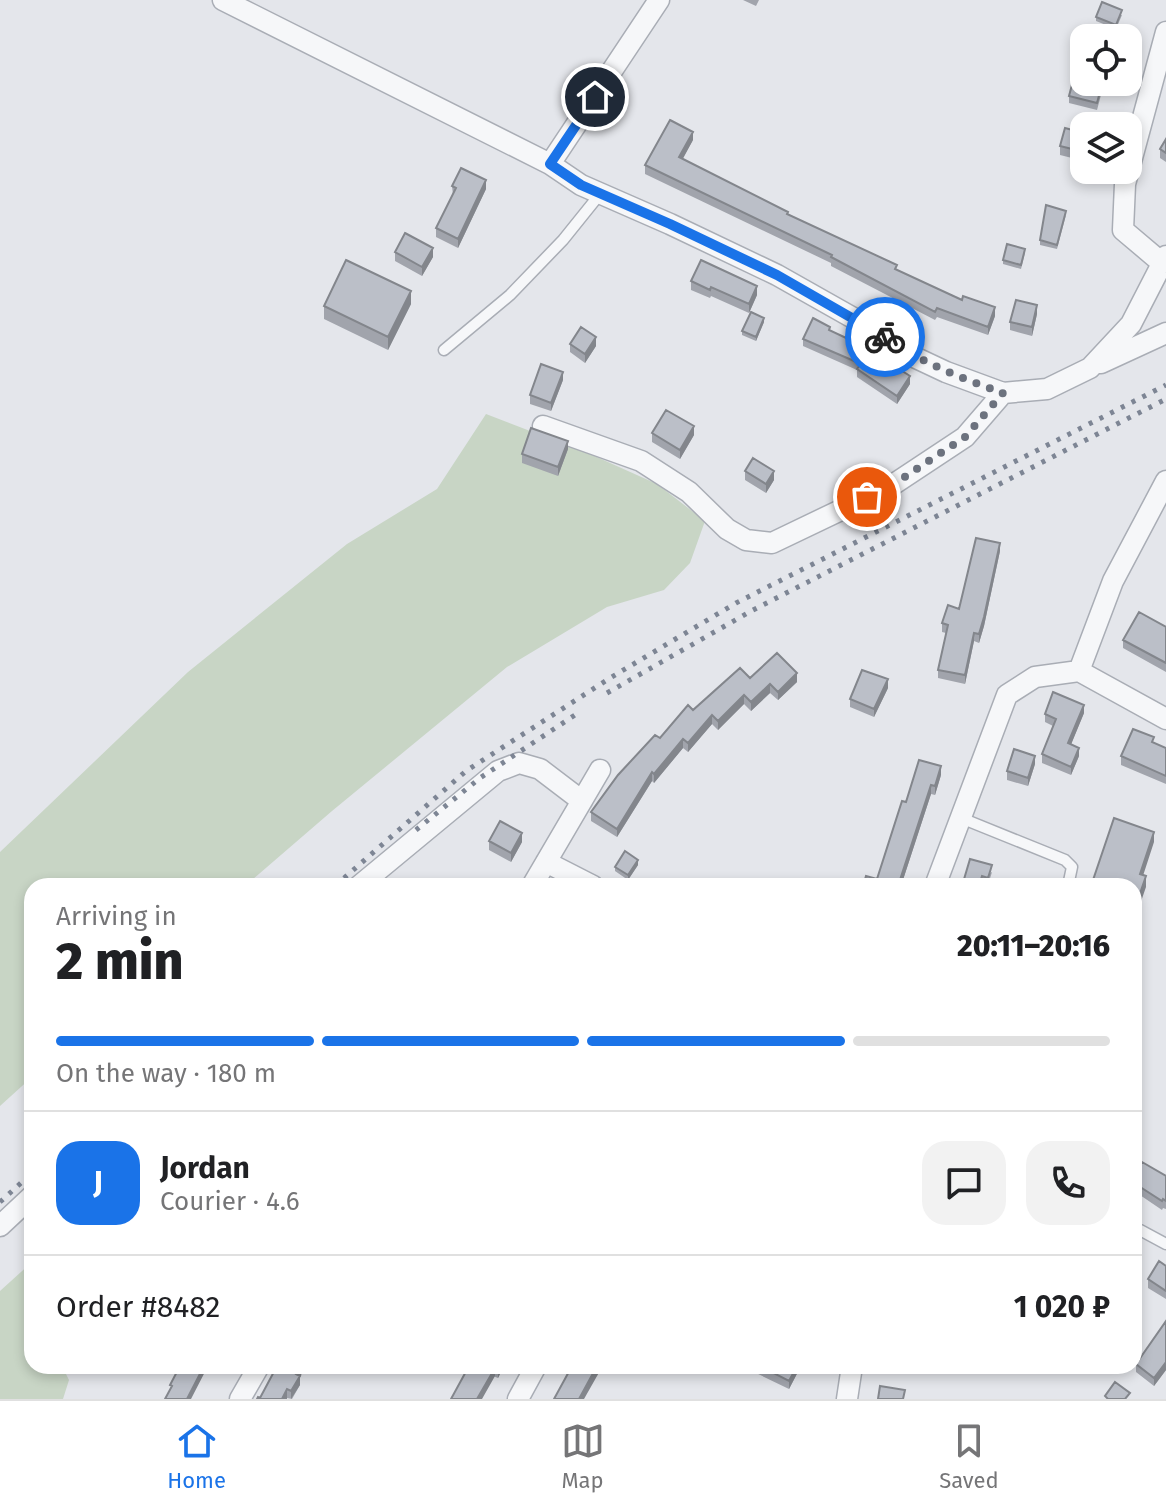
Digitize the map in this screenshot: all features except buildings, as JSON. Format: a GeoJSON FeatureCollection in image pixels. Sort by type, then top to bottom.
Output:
{"type":"FeatureCollection","features":[{"type":"Feature","properties":{"kind":"street"},"geometry":{"type":"LineString","coordinates":[[223,0],[550,164],[581,185],[777,275],[878,332],[912,356],[1003,393],[1047,389],[1166,333]]}},
{"type":"Feature","properties":{"kind":"street"},"geometry":{"type":"LineString","coordinates":[[550,164],[659,0]]}},
{"type":"Feature","properties":{"kind":"street"},"geometry":{"type":"LineString","coordinates":[[1090,368],[1131,324],[1164,260],[1123,230],[1125,184],[1166,32]]}},
{"type":"Feature","properties":{"kind":"street"},"geometry":{"type":"LineString","coordinates":[[543,426],[641,461],[689,492],[727,529],[746,540],[772,543],[903,478],[965,437],[1003,393]]}},
{"type":"Feature","properties":{"kind":"street"},"geometry":{"type":"LineString","coordinates":[[1079,671],[1113,581],[1166,481]]}},
{"type":"Feature","properties":{"kind":"street"},"geometry":{"type":"LineString","coordinates":[[938,878],[1007,695],[1035,677],[1079,671],[1166,719]]}},
{"type":"Feature","properties":{"kind":"street"},"geometry":{"type":"LineString","coordinates":[[369,878],[498,771],[519,763],[540,769],[582,801]]}},
{"type":"Feature","properties":{"kind":"street"},"geometry":{"type":"LineString","coordinates":[[537,878],[600,770]]}},
{"type":"Feature","properties":{"kind":"street"},"geometry":{"type":"LineString","coordinates":[[546,862],[577,878]]}},
{"type":"Feature","properties":{"kind":"street"},"geometry":{"type":"LineString","coordinates":[[0,1226],[24,1204]]}},
{"type":"Feature","properties":{"kind":"street"},"geometry":{"type":"LineString","coordinates":[[240,1399],[254,1374]]}},
{"type":"Feature","properties":{"kind":"street"},"geometry":{"type":"LineString","coordinates":[[518,1399],[532,1374]]}},
{"type":"Feature","properties":{"kind":"street"},"geometry":{"type":"LineString","coordinates":[[847,1399],[851,1374]]}},
{"type":"Feature","properties":{"kind":"lane"},"geometry":{"type":"LineString","coordinates":[[444,350],[510,295],[563,240],[600,194]]}},
{"type":"Feature","properties":{"kind":"lane"},"geometry":{"type":"LineString","coordinates":[[961,818],[1065,860],[1072,867],[1070,878]]}},
{"type":"Feature","properties":{"kind":"lane"},"geometry":{"type":"LineString","coordinates":[[1142,1231],[1166,1244]]}},
{"type":"Feature","properties":{"kind":"green space"},"geometry":{"type":"Polygon","coordinates":[[[486,414],[657,484],[705,521],[690,563],[664,590],[607,607],[507,667],[254,878],[24,878],[24,1084],[0,1106],[0,852],[188,672],[347,544],[437,489],[486,414]]]}},
{"type":"Feature","properties":{"kind":"green space"},"geometry":{"type":"Polygon","coordinates":[[[24,1269],[24,1374],[66,1374],[69,1380],[63,1399],[0,1399],[0,1291],[24,1269]]]}},
{"type":"Feature","properties":{"kind":"railway"},"geometry":{"type":"LineString","coordinates":[[344,878],[466,771],[610,678],[736,603],[1166,385]]}},
{"type":"Feature","properties":{"kind":"railway"},"geometry":{"type":"LineString","coordinates":[[607,693],[753,610],[1166,399]]}},
{"type":"Feature","properties":{"kind":"railway"},"geometry":{"type":"LineString","coordinates":[[416,830],[480,778],[581,711]]}},
{"type":"Feature","properties":{"kind":"railway"},"geometry":{"type":"LineString","coordinates":[[0,1202],[24,1180]]}},
{"type":"Feature","properties":{"kind":"way so far"},"geometry":{"type":"LineString","coordinates":[[867,497],[891,486],[965,437],[1003,393],[912,356],[885,337]]}},
{"type":"Feature","properties":{"kind":"route"},"geometry":{"type":"LineString","coordinates":[[595,97],[550,164],[581,185],[777,275],[885,337]]}}]}
